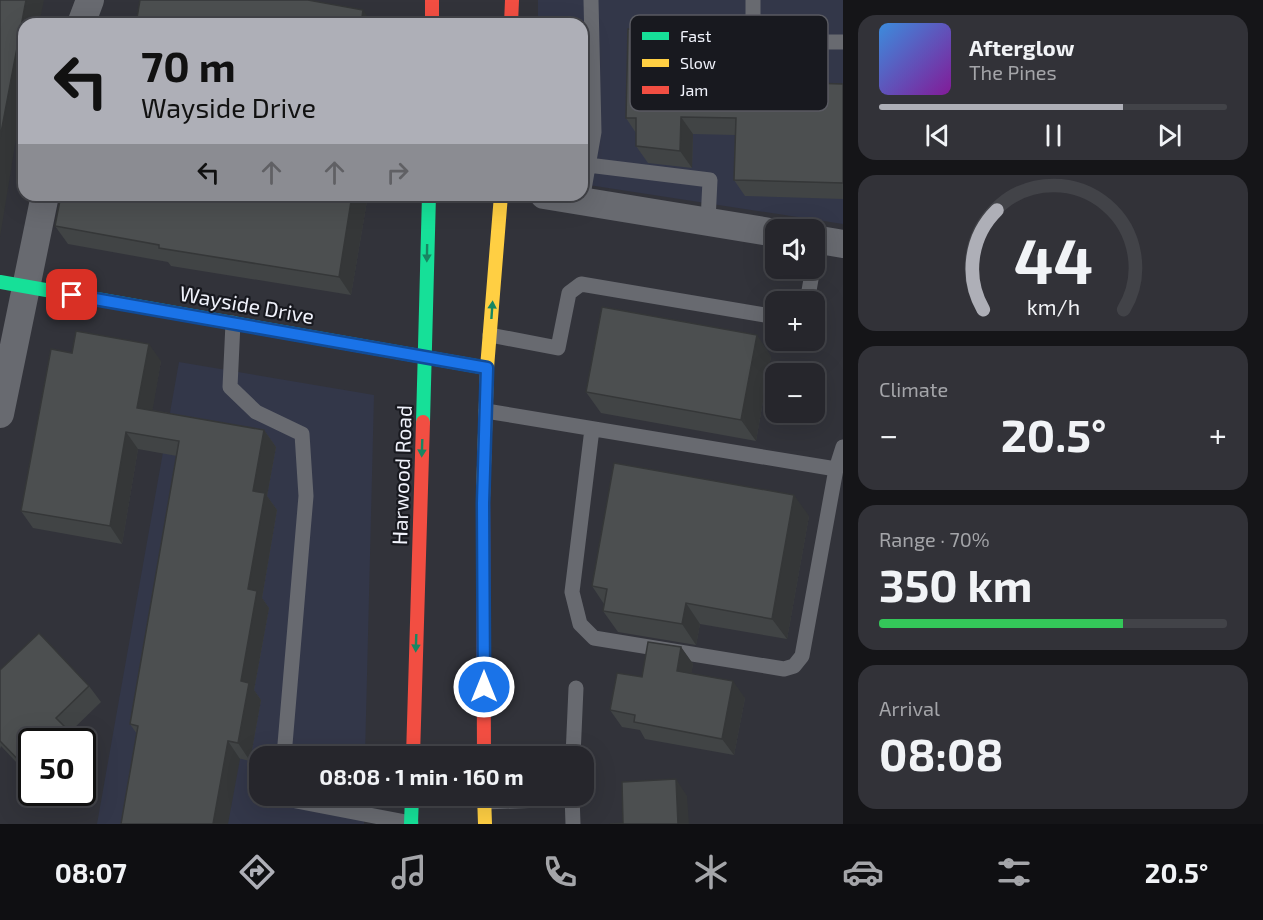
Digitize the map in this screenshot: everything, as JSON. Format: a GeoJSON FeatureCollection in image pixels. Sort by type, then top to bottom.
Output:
{"type":"FeatureCollection","features":[{"type":"Feature","properties":{"kind":"main road"},"geometry":{"type":"LineString","coordinates":[[432,0],[432,18]]}},
{"type":"Feature","properties":{"kind":"main road","name":"Harwood Road"},"geometry":{"type":"LineString","coordinates":[[413,746],[429,201]]}},
{"type":"Feature","properties":{"kind":"main road"},"geometry":{"type":"LineString","coordinates":[[484,746],[483,503],[487,368],[501,201]]}},
{"type":"Feature","properties":{"kind":"main road","name":"Wayside Drive"},"geometry":{"type":"LineString","coordinates":[[13,284],[487,368]]}},
{"type":"Feature","properties":{"kind":"main road"},"geometry":{"type":"LineString","coordinates":[[411,824],[412,806]]}},
{"type":"Feature","properties":{"kind":"main road"},"geometry":{"type":"LineString","coordinates":[[484,806],[484,824]]}},
{"type":"Feature","properties":{"kind":"street"},"geometry":{"type":"LineString","coordinates":[[83,18],[90,0]]}},
{"type":"Feature","properties":{"kind":"street"},"geometry":{"type":"LineString","coordinates":[[0,414],[13,284],[43,201]]}},
{"type":"Feature","properties":{"kind":"street"},"geometry":{"type":"LineString","coordinates":[[582,201],[765,230]]}},
{"type":"Feature","properties":{"kind":"lane"},"geometry":{"type":"LineString","coordinates":[[591,0],[594,132],[588,165],[710,180],[708,221]]}},
{"type":"Feature","properties":{"kind":"lane"},"geometry":{"type":"LineString","coordinates":[[490,334],[558,348],[569,293],[581,284],[765,315]]}},
{"type":"Feature","properties":{"kind":"lane"},"geometry":{"type":"LineString","coordinates":[[233,323],[230,387],[256,412],[302,434],[306,496],[285,746]]}},
{"type":"Feature","properties":{"kind":"lane"},"geometry":{"type":"LineString","coordinates":[[486,411],[836,469]]}},
{"type":"Feature","properties":{"kind":"lane"},"geometry":{"type":"LineString","coordinates":[[592,429],[572,592],[580,624],[594,638],[784,669],[794,666],[802,656],[836,469],[843,447]]}},
{"type":"Feature","properties":{"kind":"lane"},"geometry":{"type":"LineString","coordinates":[[573,746],[576,688]]}},
{"type":"Feature","properties":{"kind":"lane"},"geometry":{"type":"LineString","coordinates":[[321,806],[411,824]]}},
{"type":"Feature","properties":{"kind":"lane"},"geometry":{"type":"LineString","coordinates":[[572,806],[573,824]]}},
{"type":"Feature","properties":{"kind":"shaded area"},"geometry":{"type":"Polygon","coordinates":[[[538,0],[843,0],[843,224],[825,221],[825,219],[810,219],[588,185],[588,18],[538,18],[538,0]]]}},
{"type":"Feature","properties":{"kind":"shaded area"},"geometry":{"type":"Polygon","coordinates":[[[179,362],[374,395],[365,746],[249,746],[249,806],[364,806],[364,824],[97,824],[179,362]]]}},
{"type":"Feature","properties":{"kind":"building"},"geometry":{"type":"Polygon","coordinates":[[[0,0],[26,0],[23,18],[18,18],[18,42],[0,138],[0,0]]]}},
{"type":"Feature","properties":{"kind":"building"},"geometry":{"type":"Polygon","coordinates":[[[140,0],[308,0],[363,10],[362,18],[137,18],[140,0]]]}},
{"type":"Feature","properties":{"kind":"building"},"geometry":{"type":"Polygon","coordinates":[[[628,29],[630,29],[630,111],[828,111],[828,84],[843,84],[843,183],[734,180],[736,118],[681,117],[680,151],[636,146],[636,118],[626,118],[628,29]]]}},
{"type":"Feature","properties":{"kind":"building"},"geometry":{"type":"Polygon","coordinates":[[[60,201],[351,201],[339,277],[159,248],[159,245],[55,226],[60,201]]]}},
{"type":"Feature","properties":{"kind":"building"},"geometry":{"type":"Polygon","coordinates":[[[602,307],[757,335],[741,420],[586,392],[602,307]]]}},
{"type":"Feature","properties":{"kind":"building"},"geometry":{"type":"Polygon","coordinates":[[[76,331],[149,344],[137,408],[264,430],[253,491],[265,493],[248,589],[257,591],[241,681],[249,683],[238,743],[228,741],[213,824],[121,824],[138,726],[130,724],[179,441],[126,432],[110,526],[21,511],[51,349],[72,353],[76,331]]]}},
{"type":"Feature","properties":{"kind":"building"},"geometry":{"type":"Polygon","coordinates":[[[614,463],[794,495],[772,619],[686,603],[682,624],[603,611],[607,589],[592,586],[614,463]]]}},
{"type":"Feature","properties":{"kind":"building"},"geometry":{"type":"Polygon","coordinates":[[[39,633],[89,686],[56,718],[66,728],[18,728],[18,760],[0,741],[0,670],[39,633]]]}},
{"type":"Feature","properties":{"kind":"building"},"geometry":{"type":"Polygon","coordinates":[[[648,642],[681,647],[677,671],[733,681],[722,739],[634,722],[635,715],[610,710],[617,673],[642,677],[648,642]]]}},
{"type":"Feature","properties":{"kind":"building"},"geometry":{"type":"Polygon","coordinates":[[[676,779],[678,824],[610,824],[623,823],[622,782],[676,779]]]}},
{"type":"Feature","properties":{"kind":"traffic: fast"},"geometry":{"type":"LineString","coordinates":[[423,422],[429,201]]}},
{"type":"Feature","properties":{"kind":"traffic: fast"},"geometry":{"type":"LineString","coordinates":[[0,282],[487,368]]}},
{"type":"Feature","properties":{"kind":"traffic: fast"},"geometry":{"type":"LineString","coordinates":[[411,824],[412,806]]}},
{"type":"Feature","properties":{"kind":"traffic: slow"},"geometry":{"type":"LineString","coordinates":[[483,498],[487,368],[501,201]]}},
{"type":"Feature","properties":{"kind":"traffic: slow"},"geometry":{"type":"LineString","coordinates":[[484,806],[485,824]]}},
{"type":"Feature","properties":{"kind":"traffic: jam"},"geometry":{"type":"LineString","coordinates":[[432,0],[432,18]]}},
{"type":"Feature","properties":{"kind":"traffic: jam"},"geometry":{"type":"LineString","coordinates":[[511,18],[512,0]]}},
{"type":"Feature","properties":{"kind":"traffic: jam"},"geometry":{"type":"LineString","coordinates":[[413,746],[423,422]]}},
{"type":"Feature","properties":{"kind":"traffic: jam"},"geometry":{"type":"LineString","coordinates":[[483,498],[484,746]]}},
{"type":"Feature","properties":{"kind":"route"},"geometry":{"type":"LineString","coordinates":[[72,295],[487,368],[483,503],[484,687]]}}]}
